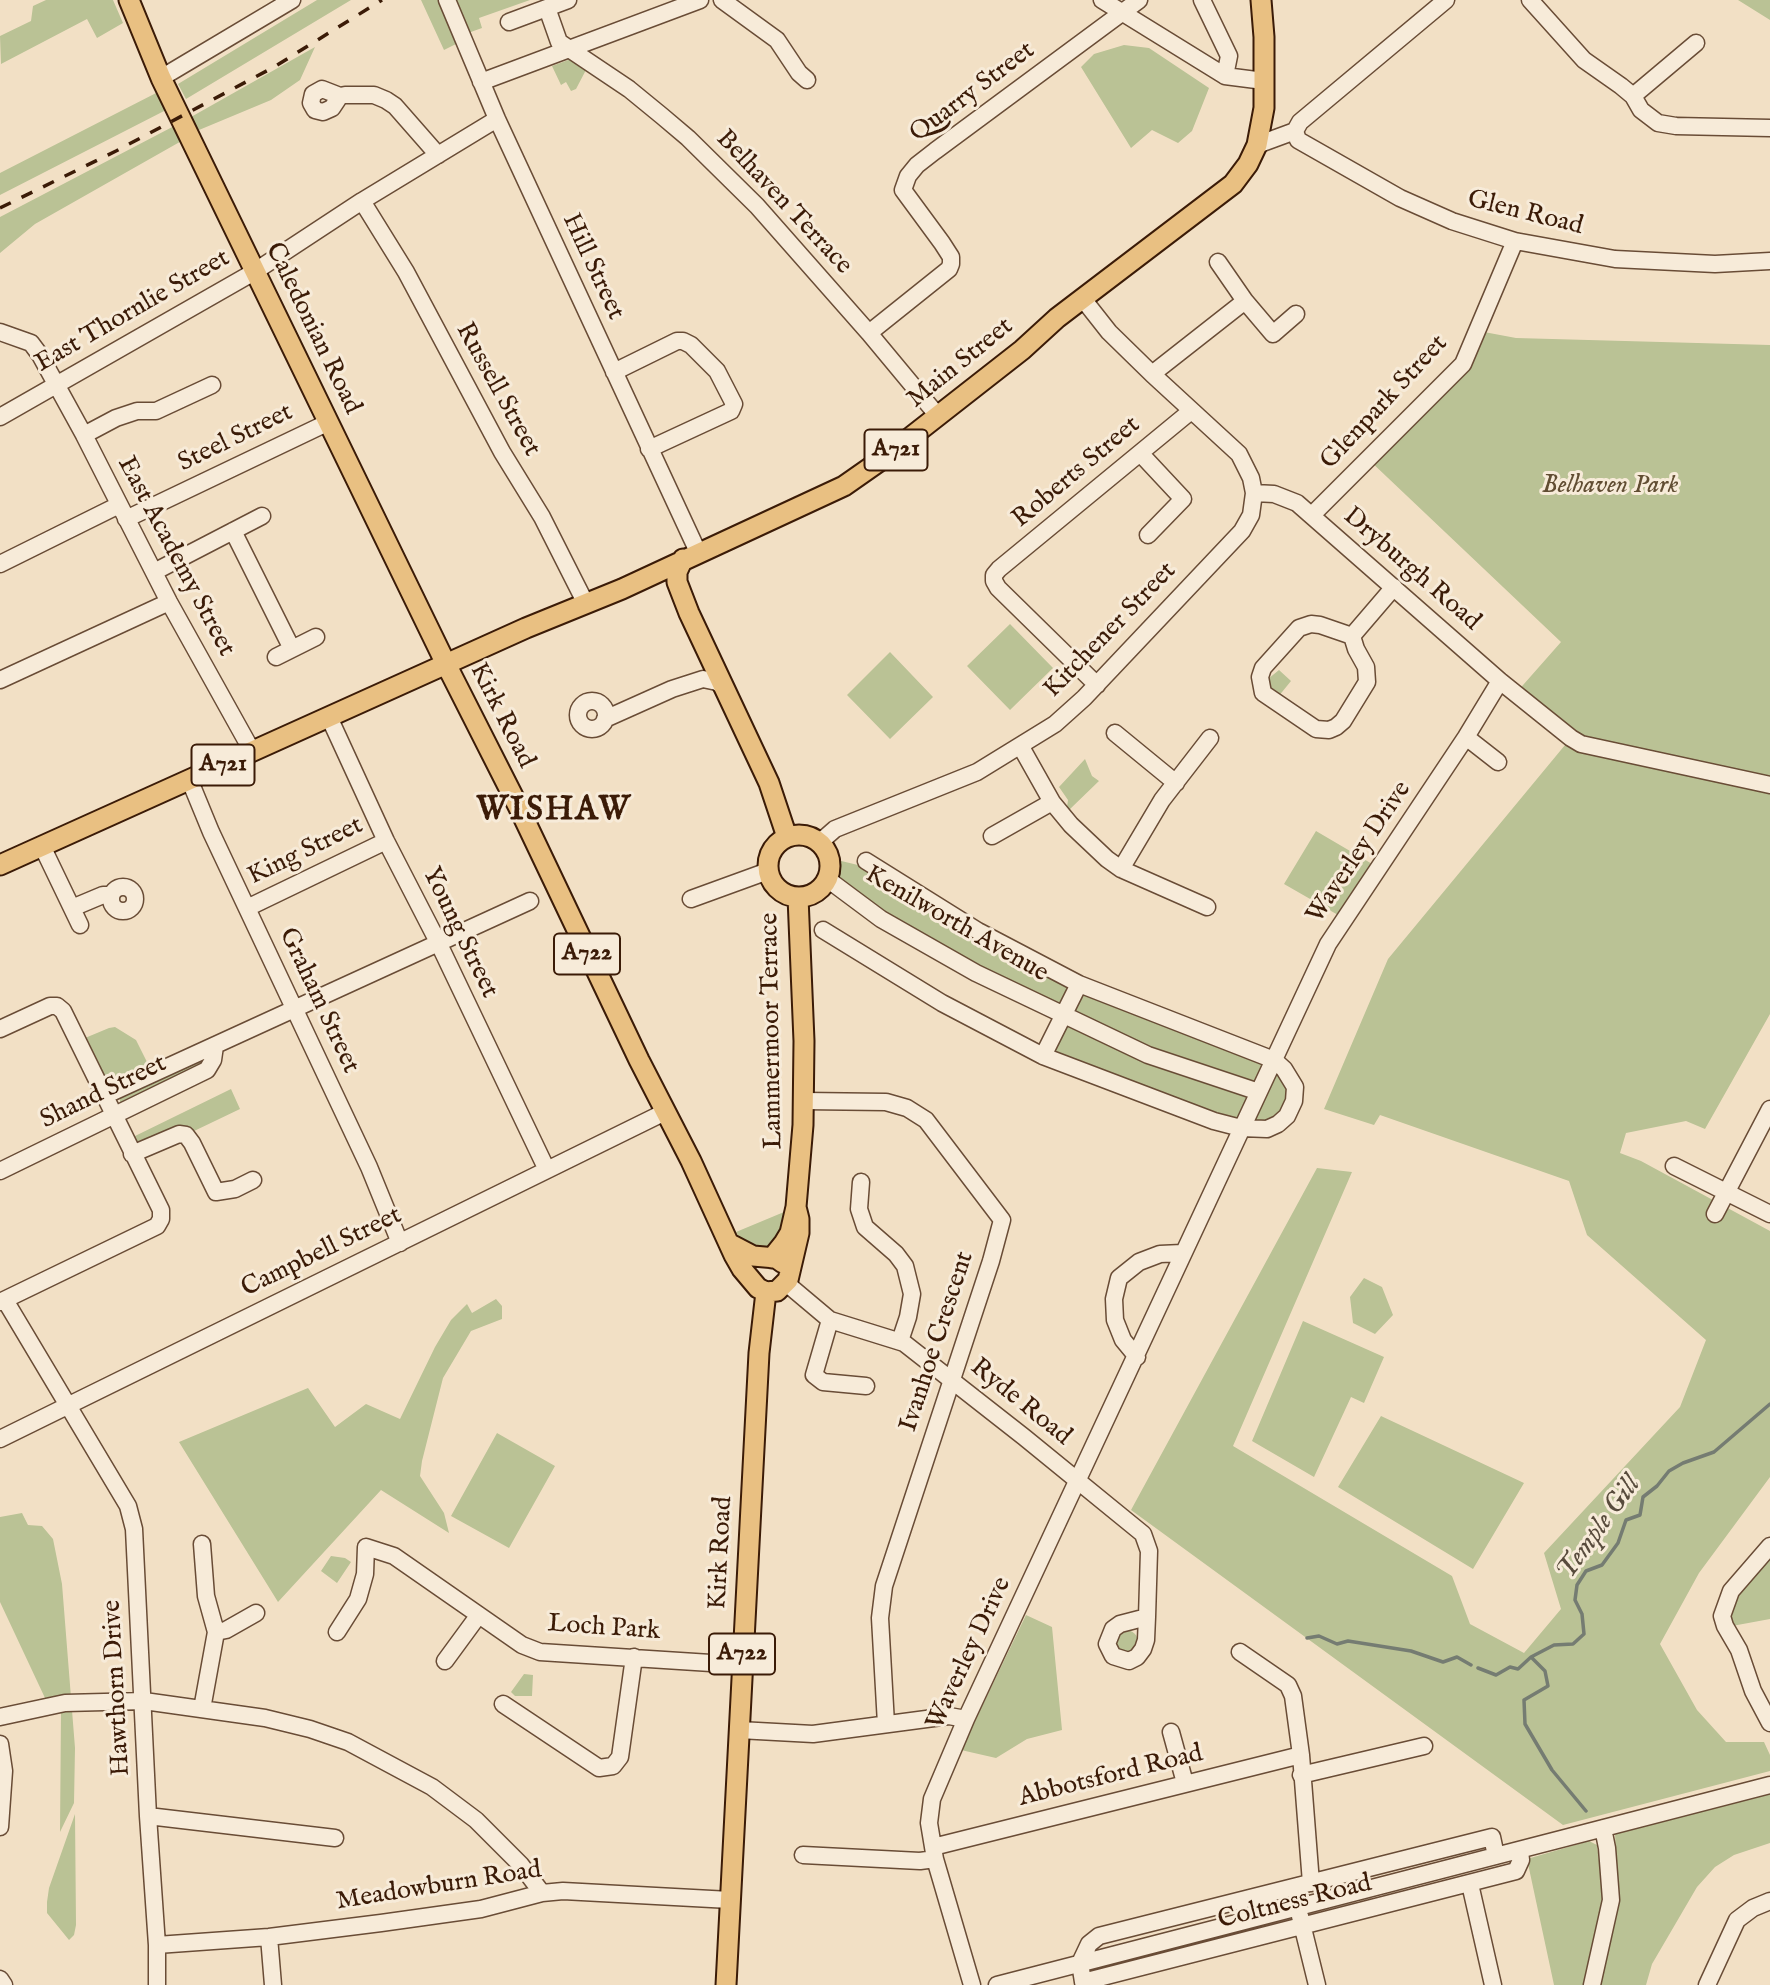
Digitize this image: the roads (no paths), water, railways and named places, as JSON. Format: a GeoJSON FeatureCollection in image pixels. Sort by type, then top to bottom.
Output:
{"type":"FeatureCollection","features":[{"type":"Feature","properties":{"kind":"main road","name":"A721"},"geometry":{"type":"LineString","coordinates":[[1261,0],[1264,81]]}},
{"type":"Feature","properties":{"kind":"main road","name":"Caledonian Road"},"geometry":{"type":"LineString","coordinates":[[132,5],[161,78],[446,664]]}},
{"type":"Feature","properties":{"kind":"main road","name":"Main Street"},"geometry":{"type":"LineString","coordinates":[[446,664],[586,604],[844,486],[884,458],[1083,299],[1233,184],[1258,145],[1264,108],[1264,81]]}},
{"type":"Feature","properties":{"kind":"main road"},"geometry":{"type":"LineString","coordinates":[[690,555],[677,572],[677,582],[769,783],[787,837]]}},
{"type":"Feature","properties":{"kind":"main road"},"geometry":{"type":"LineString","coordinates":[[703,679],[709,658],[707,647]]}},
{"type":"Feature","properties":{"kind":"main road","name":"A721"},"geometry":{"type":"LineString","coordinates":[[0,864],[446,664]]}},
{"type":"Feature","properties":{"kind":"main road","name":"Kirk Road"},"geometry":{"type":"LineString","coordinates":[[446,664],[518,806],[577,933],[742,1269],[761,1288]]}},
{"type":"Feature","properties":{"kind":"main road"},"geometry":{"type":"LineString","coordinates":[[768,871],[769,857],[776,845],[787,837],[798,835],[810,837],[819,843],[829,859],[829,874]]}},
{"type":"Feature","properties":{"kind":"main road","name":"Lammermoor Terrace"},"geometry":{"type":"LineString","coordinates":[[768,871],[779,890],[798,897],[818,890],[829,874]]}},
{"type":"Feature","properties":{"kind":"main road","name":"Lammermoor Terrace"},"geometry":{"type":"LineString","coordinates":[[768,1258],[784,1243],[790,1233],[796,1207],[804,1101],[804,1029],[798,897]]}},
{"type":"Feature","properties":{"kind":"main road","name":"Lammermoor Terrace"},"geometry":{"type":"LineString","coordinates":[[787,1278],[799,1233],[796,1207]]}},
{"type":"Feature","properties":{"kind":"main road"},"geometry":{"type":"LineString","coordinates":[[730,1244],[753,1256],[780,1261],[787,1278],[777,1291],[761,1288]]}},
{"type":"Feature","properties":{"kind":"main road","name":"Kirk Road"},"geometry":{"type":"LineString","coordinates":[[726,1985],[759,1343],[761,1288],[754,1279],[755,1267],[768,1258]]}},
{"type":"Feature","properties":{"kind":"street"},"geometry":{"type":"LineString","coordinates":[[161,78],[292,0]]}},
{"type":"Feature","properties":{"kind":"street","name":"Hill Street"},"geometry":{"type":"LineString","coordinates":[[447,0],[497,119],[649,449],[690,555]]}},
{"type":"Feature","properties":{"kind":"street"},"geometry":{"type":"LineString","coordinates":[[509,22],[568,0]]}},
{"type":"Feature","properties":{"kind":"street"},"geometry":{"type":"LineString","coordinates":[[481,82],[700,0]]}},
{"type":"Feature","properties":{"kind":"street"},"geometry":{"type":"LineString","coordinates":[[722,0],[778,40],[799,74],[807,80]]}},
{"type":"Feature","properties":{"kind":"street"},"geometry":{"type":"LineString","coordinates":[[1102,0],[1225,76],[1264,81]]}},
{"type":"Feature","properties":{"kind":"street","name":"Quarry Street"},"geometry":{"type":"LineString","coordinates":[[869,333],[949,269],[951,264],[951,257],[942,243],[903,190],[908,176],[926,158],[1139,0]]}},
{"type":"Feature","properties":{"kind":"street"},"geometry":{"type":"LineString","coordinates":[[1202,0],[1229,57],[1225,76]]}},
{"type":"Feature","properties":{"kind":"street"},"geometry":{"type":"LineString","coordinates":[[1258,145],[1295,131],[1300,122],[1446,0]]}},
{"type":"Feature","properties":{"kind":"street"},"geometry":{"type":"LineString","coordinates":[[1530,0],[1584,60],[1633,96],[1641,110],[1650,118],[1665,125],[1770,128]]}},
{"type":"Feature","properties":{"kind":"street"},"geometry":{"type":"LineString","coordinates":[[547,8],[559,42],[569,48]]}},
{"type":"Feature","properties":{"kind":"street"},"geometry":{"type":"LineString","coordinates":[[1633,96],[1696,43]]}},
{"type":"Feature","properties":{"kind":"street","name":"Belhaven Terrace"},"geometry":{"type":"LineString","coordinates":[[569,48],[629,89],[688,138],[757,206],[938,416]]}},
{"type":"Feature","properties":{"kind":"street"},"geometry":{"type":"LineString","coordinates":[[340,96],[374,95],[386,100],[395,106],[438,155]]}},
{"type":"Feature","properties":{"kind":"street","name":"East Thornlie Street"},"geometry":{"type":"LineString","coordinates":[[0,417],[254,272],[362,201],[497,119]]}},
{"type":"Feature","properties":{"kind":"street","name":"Glen Road"},"geometry":{"type":"LineString","coordinates":[[1295,131],[1298,140],[1400,198],[1452,221],[1514,240],[1615,259],[1715,264],[1770,261]]}},
{"type":"Feature","properties":{"kind":"street","name":"Russell Street"},"geometry":{"type":"LineString","coordinates":[[362,201],[406,272],[491,432],[542,517],[586,604]]}},
{"type":"Feature","properties":{"kind":"street","name":"Glenpark Street"},"geometry":{"type":"LineString","coordinates":[[1311,514],[1463,364],[1514,240]]}},
{"type":"Feature","properties":{"kind":"street"},"geometry":{"type":"LineString","coordinates":[[1218,262],[1245,301],[1273,334],[1296,314]]}},
{"type":"Feature","properties":{"kind":"street"},"geometry":{"type":"LineString","coordinates":[[1083,299],[1109,332],[1238,454],[1251,478],[1254,493]]}},
{"type":"Feature","properties":{"kind":"street"},"geometry":{"type":"LineString","coordinates":[[1152,374],[1245,301]]}},
{"type":"Feature","properties":{"kind":"street","name":"East Academy Street"},"geometry":{"type":"LineString","coordinates":[[0,332],[31,343],[56,383],[169,602],[252,751]]}},
{"type":"Feature","properties":{"kind":"street"},"geometry":{"type":"LineString","coordinates":[[614,372],[677,341],[683,341],[691,345],[717,371],[734,404],[731,411],[649,449]]}},
{"type":"Feature","properties":{"kind":"street"},"geometry":{"type":"LineString","coordinates":[[84,435],[116,418],[137,411],[156,411],[212,385]]}},
{"type":"Feature","properties":{"kind":"street","name":"Roberts Street"},"geometry":{"type":"LineString","coordinates":[[1097,685],[999,589],[994,575],[1191,411]]}},
{"type":"Feature","properties":{"kind":"street","name":"Steel Street"},"geometry":{"type":"LineString","coordinates":[[0,564],[329,422]]}},
{"type":"Feature","properties":{"kind":"street"},"geometry":{"type":"LineString","coordinates":[[1140,453],[1183,499],[1148,536]]}},
{"type":"Feature","properties":{"kind":"street","name":"Dryburgh Road"},"geometry":{"type":"LineString","coordinates":[[1254,493],[1287,498],[1311,514],[1500,681],[1581,744],[1770,785]]}},
{"type":"Feature","properties":{"kind":"street","name":"Kitchener Street"},"geometry":{"type":"LineString","coordinates":[[819,843],[835,829],[977,772],[1021,747],[1068,714],[1242,531],[1251,515],[1254,493]]}},
{"type":"Feature","properties":{"kind":"street"},"geometry":{"type":"LineString","coordinates":[[154,572],[262,516]]}},
{"type":"Feature","properties":{"kind":"street"},"geometry":{"type":"LineString","coordinates":[[233,531],[292,649]]}},
{"type":"Feature","properties":{"kind":"street"},"geometry":{"type":"LineString","coordinates":[[1353,636],[1394,587]]}},
{"type":"Feature","properties":{"kind":"street"},"geometry":{"type":"LineString","coordinates":[[0,680],[169,602]]}},
{"type":"Feature","properties":{"kind":"street"},"geometry":{"type":"LineString","coordinates":[[1311,624],[1320,625],[1353,636],[1356,649],[1366,667],[1367,682],[1343,721],[1336,727],[1329,730],[1316,729],[1263,693],[1260,677],[1263,668],[1298,628],[1311,624]]}},
{"type":"Feature","properties":{"kind":"street"},"geometry":{"type":"LineString","coordinates":[[276,657],[316,638]]}},
{"type":"Feature","properties":{"kind":"street"},"geometry":{"type":"LineString","coordinates":[[605,719],[703,679],[717,682],[724,687]]}},
{"type":"Feature","properties":{"kind":"street","name":"Waverley Drive"},"geometry":{"type":"LineString","coordinates":[[972,1985],[934,1853],[929,1823],[932,1799],[966,1719],[1328,944],[1466,737],[1500,681]]}},
{"type":"Feature","properties":{"kind":"street","name":"Young Street"},"geometry":{"type":"LineString","coordinates":[[329,717],[386,841],[438,942],[547,1170]]}},
{"type":"Feature","properties":{"kind":"street"},"geometry":{"type":"LineString","coordinates":[[1115,733],[1177,783]]}},
{"type":"Feature","properties":{"kind":"street"},"geometry":{"type":"LineString","coordinates":[[1466,737],[1498,762]]}},
{"type":"Feature","properties":{"kind":"street"},"geometry":{"type":"LineString","coordinates":[[1121,869],[1151,816],[1210,738]]}},
{"type":"Feature","properties":{"kind":"street"},"geometry":{"type":"LineString","coordinates":[[1021,747],[1052,802],[1080,833],[1121,869],[1207,907]]}},
{"type":"Feature","properties":{"kind":"street","name":"Graham Street"},"geometry":{"type":"LineString","coordinates":[[190,780],[369,1167],[400,1243]]}},
{"type":"Feature","properties":{"kind":"street"},"geometry":{"type":"LineString","coordinates":[[992,836],[1052,802]]}},
{"type":"Feature","properties":{"kind":"street","name":"King Street"},"geometry":{"type":"LineString","coordinates":[[247,908],[386,841]]}},
{"type":"Feature","properties":{"kind":"street"},"geometry":{"type":"LineString","coordinates":[[43,846],[80,925]]}},
{"type":"Feature","properties":{"kind":"street","name":"Kenilworth Avenue"},"geometry":{"type":"LineString","coordinates":[[866,861],[978,931],[1079,984],[1274,1060]]}},
{"type":"Feature","properties":{"kind":"street"},"geometry":{"type":"LineString","coordinates":[[691,899],[768,871]]}},
{"type":"Feature","properties":{"kind":"street","name":"Kenilworth Avenue"},"geometry":{"type":"LineString","coordinates":[[829,874],[830,881],[881,919],[976,973],[1148,1055],[1259,1092]]}},
{"type":"Feature","properties":{"kind":"street"},"geometry":{"type":"LineString","coordinates":[[72,908],[103,895],[111,895]]}},
{"type":"Feature","properties":{"kind":"street","name":"Shand Street"},"geometry":{"type":"LineString","coordinates":[[0,1171],[215,1046],[530,901]]}},
{"type":"Feature","properties":{"kind":"street"},"geometry":{"type":"LineString","coordinates":[[823,930],[942,1003],[1043,1056],[1214,1121],[1241,1128],[1266,1129],[1287,1116],[1294,1101],[1295,1087],[1284,1069],[1274,1060]]}},
{"type":"Feature","properties":{"kind":"street","name":"Kenilworth Avenue"},"geometry":{"type":"LineString","coordinates":[[1043,1056],[1079,984]]}},
{"type":"Feature","properties":{"kind":"street"},"geometry":{"type":"LineString","coordinates":[[0,1029],[50,1006],[57,1006],[63,1011],[161,1210],[161,1219],[157,1226],[2,1301]]}},
{"type":"Feature","properties":{"kind":"street","name":"Ivanhoe Crescent"},"geometry":{"type":"LineString","coordinates":[[804,1101],[886,1102],[907,1108],[926,1120],[1002,1220],[881,1600],[886,1724]]}},
{"type":"Feature","properties":{"kind":"street","name":"Shand Street"},"geometry":{"type":"LineString","coordinates":[[0,1159],[109,1106]]}},
{"type":"Feature","properties":{"kind":"street"},"geometry":{"type":"LineString","coordinates":[[1716,1214],[1770,1109]]}},
{"type":"Feature","properties":{"kind":"street","name":"Campbell Street"},"geometry":{"type":"LineString","coordinates":[[0,1439],[665,1112]]}},
{"type":"Feature","properties":{"kind":"street"},"geometry":{"type":"LineString","coordinates":[[132,1154],[180,1134],[186,1135],[216,1192],[235,1189],[253,1180]]}},
{"type":"Feature","properties":{"kind":"street"},"geometry":{"type":"LineString","coordinates":[[1674,1166],[1770,1214]]}},
{"type":"Feature","properties":{"kind":"street"},"geometry":{"type":"LineString","coordinates":[[861,1182],[859,1209],[865,1227],[896,1254],[905,1266],[912,1294],[900,1341]]}},
{"type":"Feature","properties":{"kind":"street"},"geometry":{"type":"LineString","coordinates":[[1136,1357],[1123,1340],[1115,1320],[1114,1299],[1119,1278],[1139,1262],[1160,1254],[1182,1254]]}},
{"type":"Feature","properties":{"kind":"street","name":"Ryde Road"},"geometry":{"type":"LineString","coordinates":[[787,1278],[830,1320],[900,1341],[952,1379],[1143,1534],[1149,1551],[1147,1617]]}},
{"type":"Feature","properties":{"kind":"street","name":"Hawthorn Drive"},"geometry":{"type":"LineString","coordinates":[[2,1301],[128,1506],[134,1529],[157,1985]]}},
{"type":"Feature","properties":{"kind":"street"},"geometry":{"type":"LineString","coordinates":[[830,1320],[814,1375],[823,1382],[866,1387]]}},
{"type":"Feature","properties":{"kind":"street"},"geometry":{"type":"LineString","coordinates":[[202,1544],[206,1595],[216,1632],[202,1709]]}},
{"type":"Feature","properties":{"kind":"street"},"geometry":{"type":"LineString","coordinates":[[1770,1546],[1731,1591],[1722,1616],[1739,1650],[1753,1691],[1770,1723]]}},
{"type":"Feature","properties":{"kind":"street","name":"Loch Park"},"geometry":{"type":"LineString","coordinates":[[337,1632],[358,1599],[365,1574],[366,1548],[394,1556],[478,1616],[523,1645],[540,1652],[742,1665]]}},
{"type":"Feature","properties":{"kind":"street"},"geometry":{"type":"LineString","coordinates":[[216,1632],[226,1630],[256,1613]]}},
{"type":"Feature","properties":{"kind":"street"},"geometry":{"type":"LineString","coordinates":[[445,1661],[478,1616]]}},
{"type":"Feature","properties":{"kind":"street"},"geometry":{"type":"LineString","coordinates":[[1240,1652],[1288,1685],[1293,1696],[1301,1755],[1311,1883]]}},
{"type":"Feature","properties":{"kind":"street"},"geometry":{"type":"LineString","coordinates":[[503,1704],[598,1768],[613,1766],[620,1757],[634,1657]]}},
{"type":"Feature","properties":{"kind":"street"},"geometry":{"type":"LineString","coordinates":[[1753,1691],[1770,1686]]}},
{"type":"Feature","properties":{"kind":"street"},"geometry":{"type":"LineString","coordinates":[[0,1717],[65,1703],[144,1701],[265,1718],[310,1729],[348,1742],[432,1787],[476,1820],[521,1865],[542,1893]]}},
{"type":"Feature","properties":{"kind":"street"},"geometry":{"type":"LineString","coordinates":[[739,1730],[813,1734],[948,1716],[966,1719]]}},
{"type":"Feature","properties":{"kind":"street"},"geometry":{"type":"LineString","coordinates":[[1171,1732],[1185,1783]]}},
{"type":"Feature","properties":{"kind":"street"},"geometry":{"type":"LineString","coordinates":[[0,1744],[4,1771],[0,1827]]}},
{"type":"Feature","properties":{"kind":"street"},"geometry":{"type":"LineString","coordinates":[[1301,1775],[1423,1746]]}},
{"type":"Feature","properties":{"kind":"street","name":"Abbotsford Road"},"geometry":{"type":"LineString","coordinates":[[803,1855],[920,1861],[934,1853],[1185,1783],[1301,1755]]}},
{"type":"Feature","properties":{"kind":"street","name":"Coltness Road"},"geometry":{"type":"LineString","coordinates":[[997,1985],[1770,1785]]}},
{"type":"Feature","properties":{"kind":"street"},"geometry":{"type":"LineString","coordinates":[[148,1816],[335,1838]]}},
{"type":"Feature","properties":{"kind":"street"},"geometry":{"type":"LineString","coordinates":[[1591,1985],[1611,1900],[1603,1828]]}},
{"type":"Feature","properties":{"kind":"street","name":"Coltness Road"},"geometry":{"type":"LineString","coordinates":[[1496,1856],[1492,1837],[1099,1937],[1089,1944],[1080,1963],[1083,1982],[1516,1871],[1521,1860],[1520,1850]]}},
{"type":"Feature","properties":{"kind":"street"},"geometry":{"type":"LineString","coordinates":[[1469,1884],[1493,1985]]}},
{"type":"Feature","properties":{"kind":"street","name":"Meadowburn Road"},"geometry":{"type":"LineString","coordinates":[[157,1945],[269,1937],[481,1909],[542,1893],[563,1891],[730,1900]]}},
{"type":"Feature","properties":{"kind":"street"},"geometry":{"type":"LineString","coordinates":[[1707,1985],[1737,1920],[1753,1908],[1770,1901]]}},
{"type":"Feature","properties":{"kind":"street"},"geometry":{"type":"LineString","coordinates":[[1298,1907],[1317,1985]]}},
{"type":"Feature","properties":{"kind":"street"},"geometry":{"type":"LineString","coordinates":[[269,1937],[273,1985]]}},
{"type":"Feature","properties":{"kind":"street"},"geometry":{"type":"LineString","coordinates":[[0,1979],[4,1985]]}},
{"type":"Feature","properties":{"kind":"waterway","name":"Temple Gill"},"geometry":{"type":"LineString","coordinates":[[1478,1668],[1496,1675],[1510,1667],[1518,1669],[1531,1657],[1554,1645],[1573,1644],[1584,1634],[1582,1614],[1575,1600],[1577,1585],[1586,1571],[1602,1565],[1618,1543],[1626,1520],[1640,1515],[1643,1497],[1657,1486],[1669,1471],[1714,1452],[1770,1404]]}},
{"type":"Feature","properties":{"kind":"waterway","name":"Temple Gill"},"geometry":{"type":"LineString","coordinates":[[1307,1638],[1319,1636],[1337,1644],[1348,1641],[1411,1651],[1443,1662],[1457,1657],[1471,1665]]}},
{"type":"Feature","properties":{"kind":"waterway","name":"Temple Gill"},"geometry":{"type":"LineString","coordinates":[[1531,1657],[1545,1671],[1548,1686],[1524,1700],[1525,1724],[1552,1770],[1586,1811]]}},
{"type":"Feature","properties":{"kind":"railway"},"geometry":{"type":"LineString","coordinates":[[0,208],[116,151],[274,67],[382,0]]}},
{"type":"Feature","properties":{"kind":"district","name":"WISHAW"},"geometry":{"type":"Point","coordinates":[554,812]}},
{"type":"Feature","properties":{"kind":"park label","name":"Belhaven Park"},"geometry":{"type":"Point","coordinates":[1610,487]}}]}
